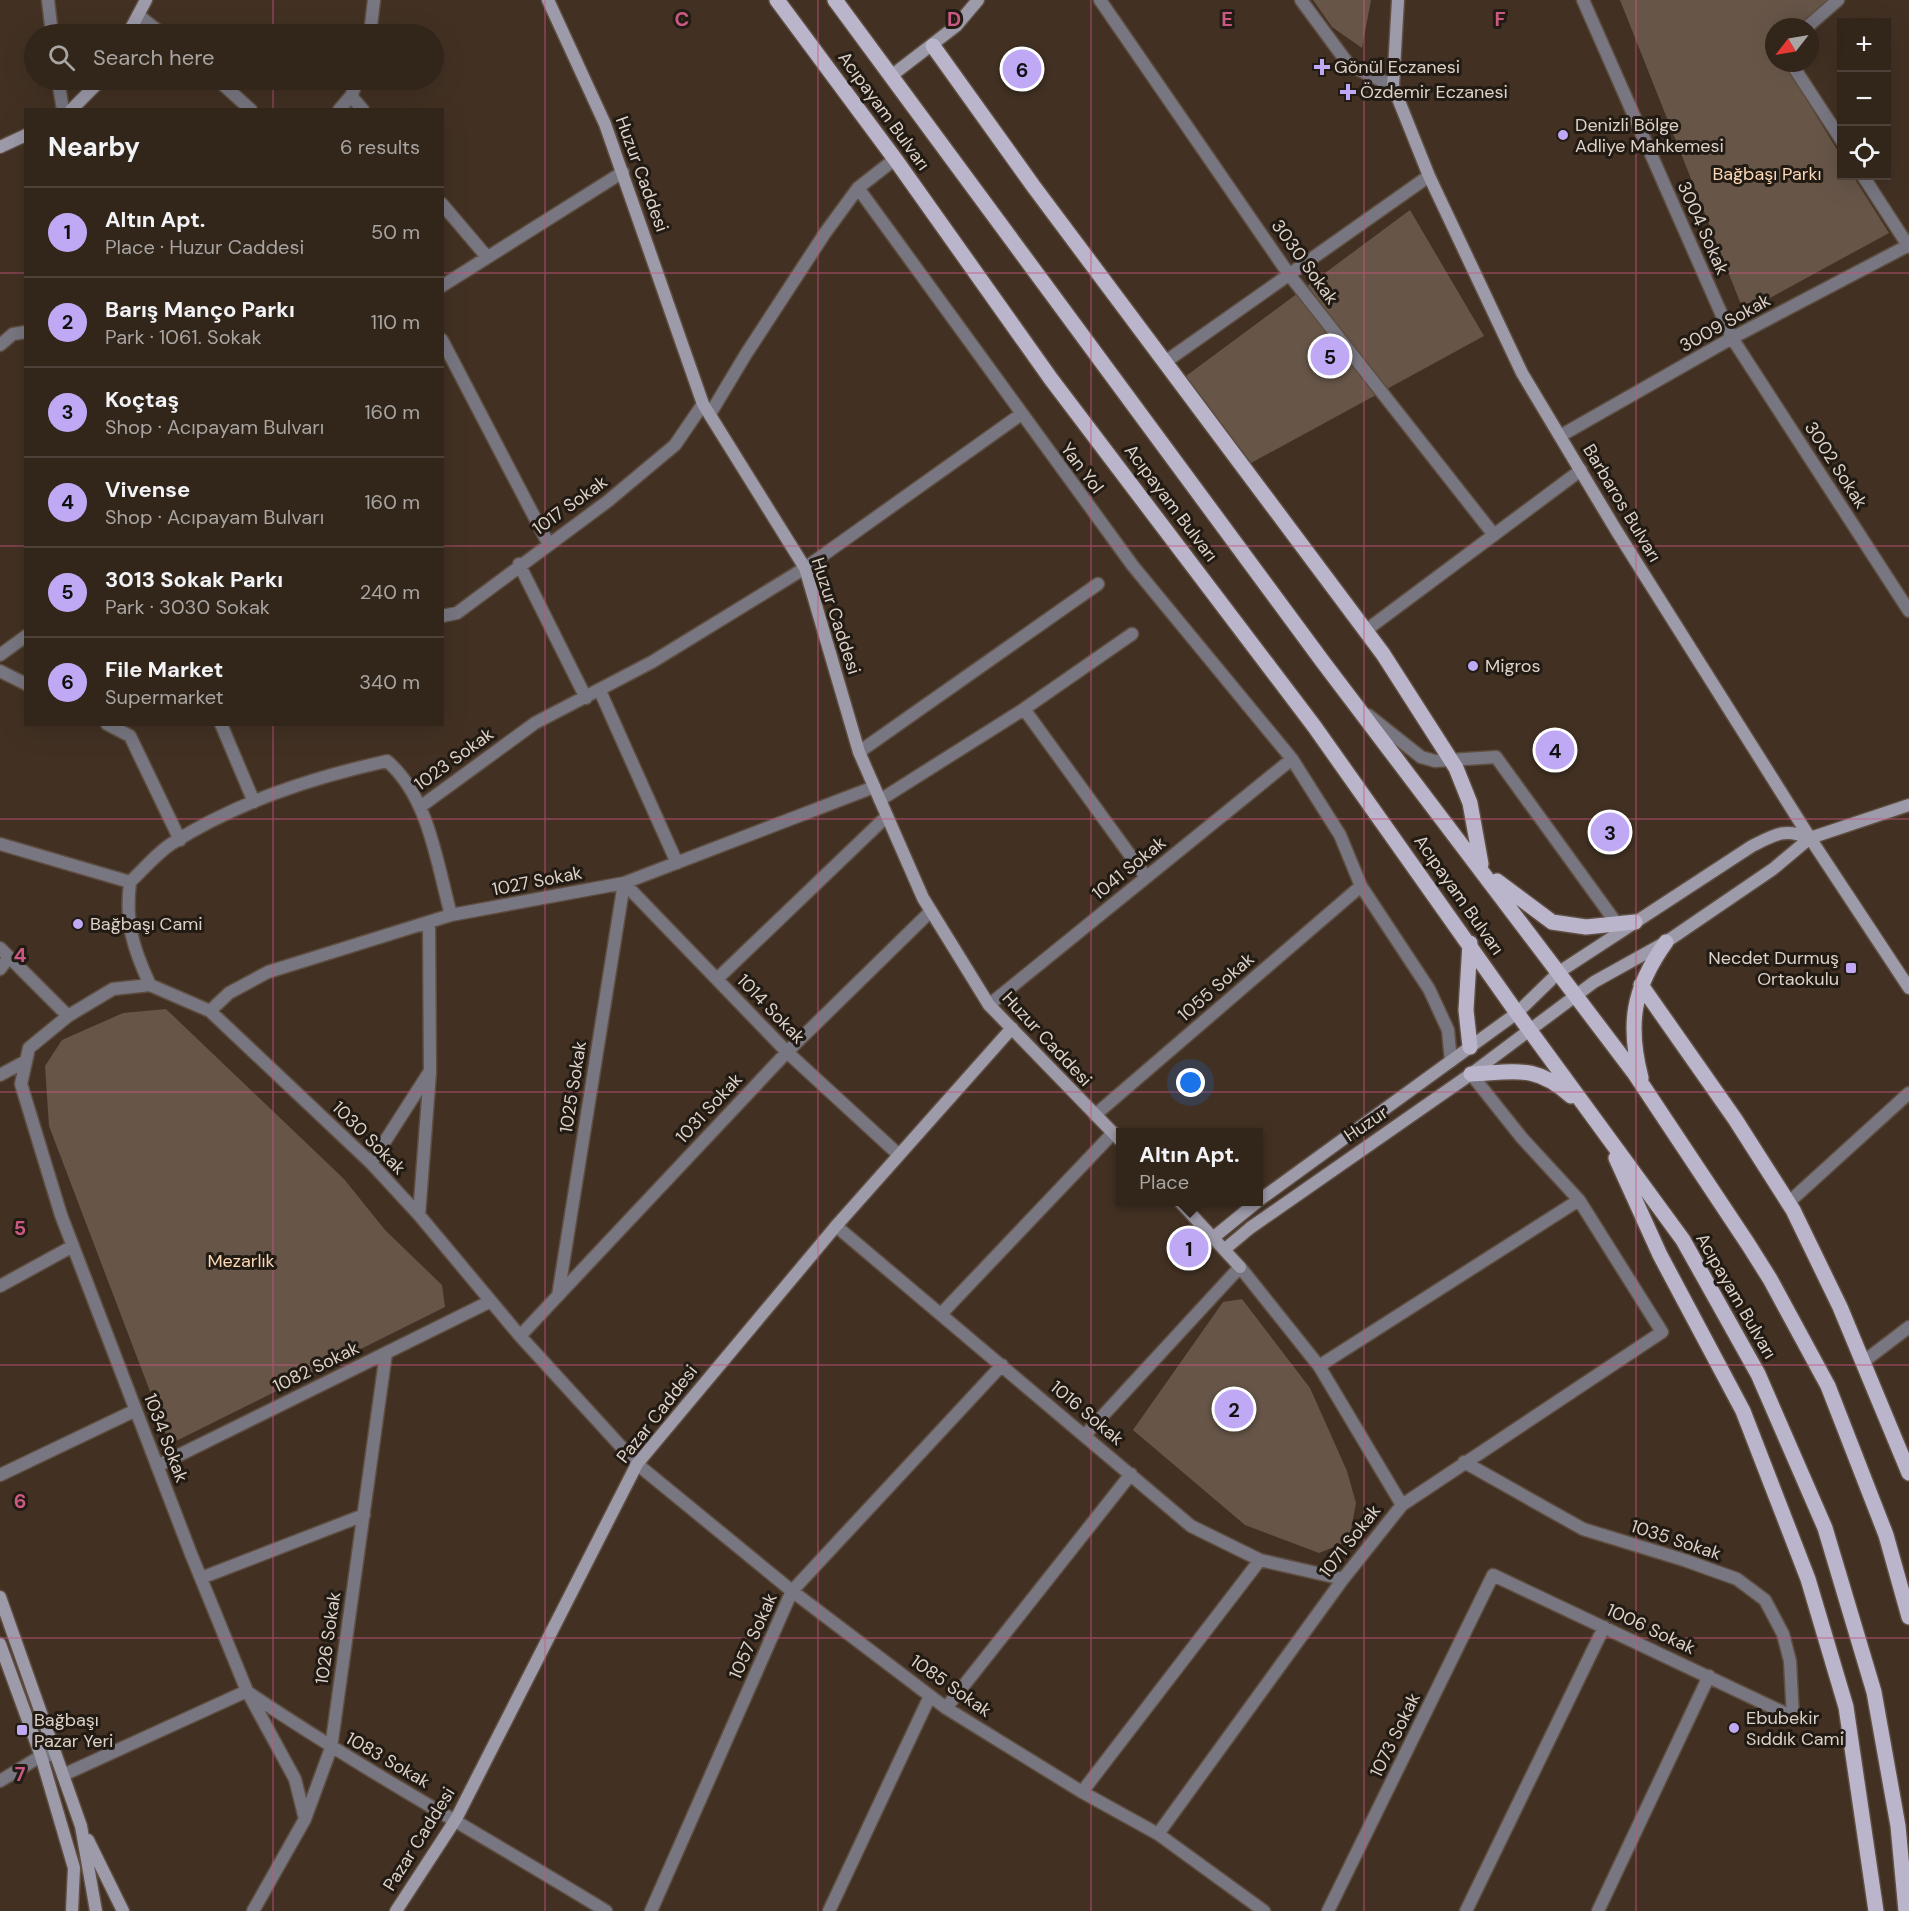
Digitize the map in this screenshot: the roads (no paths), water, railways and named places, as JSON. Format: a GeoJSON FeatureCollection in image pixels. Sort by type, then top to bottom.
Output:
{"type":"FeatureCollection","features":[{"type":"Feature","properties":{"kind":"main road","name":"Acıpayam Bulvarı"},"geometry":{"type":"LineString","coordinates":[[777,0],[896,159],[1051,379],[1308,717],[1470,943],[1517,1013],[1683,1240],[1758,1374],[1825,1528],[1874,1692],[1898,1826],[1906,1911]]}},
{"type":"Feature","properties":{"kind":"main road","name":"Acıpayam Bulvarı"},"geometry":{"type":"LineString","coordinates":[[835,0],[1358,708],[1559,972],[1645,1090],[1770,1279],[1828,1386],[1886,1535],[1909,1617]]}},
{"type":"Feature","properties":{"kind":"main road"},"geometry":{"type":"LineString","coordinates":[[933,45],[1365,631],[1450,760],[1470,803],[1483,871],[1552,922],[1586,927],[1635,922]]}},
{"type":"Feature","properties":{"kind":"main road"},"geometry":{"type":"LineString","coordinates":[[1645,1090],[1634,1051],[1632,1026],[1641,985],[1651,963],[1666,942]]}},
{"type":"Feature","properties":{"kind":"main road"},"geometry":{"type":"LineString","coordinates":[[1470,943],[1466,1010],[1470,1047]]}},
{"type":"Feature","properties":{"kind":"main road"},"geometry":{"type":"LineString","coordinates":[[1641,985],[1735,1119],[1788,1203],[1816,1255],[1909,1473]]}},
{"type":"Feature","properties":{"kind":"main road"},"geometry":{"type":"LineString","coordinates":[[1471,1074],[1540,1074],[1554,1081],[1600,1124],[1660,1255],[1743,1411],[1808,1579],[1846,1707],[1876,1911]]}},
{"type":"Feature","properties":{"kind":"street"},"geometry":{"type":"LineString","coordinates":[[48,0],[51,24]]}},
{"type":"Feature","properties":{"kind":"street"},"geometry":{"type":"LineString","coordinates":[[133,24],[147,0]]}},
{"type":"Feature","properties":{"kind":"street"},"geometry":{"type":"LineString","coordinates":[[370,24],[374,0]]}},
{"type":"Feature","properties":{"kind":"street","name":"Huzur Caddesi"},"geometry":{"type":"LineString","coordinates":[[548,0],[605,124],[707,409],[805,568],[859,752],[931,911],[989,1005],[1116,1135]]}},
{"type":"Feature","properties":{"kind":"street"},"geometry":{"type":"LineString","coordinates":[[891,76],[956,26],[978,0]]}},
{"type":"Feature","properties":{"kind":"street"},"geometry":{"type":"LineString","coordinates":[[1301,0],[1349,65],[1393,86]]}},
{"type":"Feature","properties":{"kind":"street","name":"Barbaros Bulvarı"},"geometry":{"type":"LineString","coordinates":[[1398,0],[1393,86],[1429,176],[1522,373],[1810,838],[1909,988]]}},
{"type":"Feature","properties":{"kind":"street","name":"3004 Sokak"},"geometry":{"type":"LineString","coordinates":[[1583,0],[1732,338]]}},
{"type":"Feature","properties":{"kind":"street"},"geometry":{"type":"LineString","coordinates":[[1817,18],[1838,0]]}},
{"type":"Feature","properties":{"kind":"street","name":"3030 Sokak"},"geometry":{"type":"LineString","coordinates":[[1102,1],[1288,273],[1494,534]]}},
{"type":"Feature","properties":{"kind":"street"},"geometry":{"type":"LineString","coordinates":[[138,15],[149,24]]}},
{"type":"Feature","properties":{"kind":"street"},"geometry":{"type":"LineString","coordinates":[[1797,72],[1837,133]]}},
{"type":"Feature","properties":{"kind":"street"},"geometry":{"type":"LineString","coordinates":[[60,90],[63,108]]}},
{"type":"Feature","properties":{"kind":"street"},"geometry":{"type":"LineString","coordinates":[[73,108],[91,90]]}},
{"type":"Feature","properties":{"kind":"street"},"geometry":{"type":"LineString","coordinates":[[230,90],[249,108]]}},
{"type":"Feature","properties":{"kind":"street"},"geometry":{"type":"LineString","coordinates":[[341,108],[354,90]]}},
{"type":"Feature","properties":{"kind":"street"},"geometry":{"type":"LineString","coordinates":[[351,96],[361,108]]}},
{"type":"Feature","properties":{"kind":"street"},"geometry":{"type":"LineString","coordinates":[[0,147],[24,136]]}},
{"type":"Feature","properties":{"kind":"street","name":"1017 Sokak"},"geometry":{"type":"LineString","coordinates":[[444,616],[458,613],[519,564],[608,501],[675,445],[707,409],[825,233],[858,188],[896,159]]}},
{"type":"Feature","properties":{"kind":"street"},"geometry":{"type":"LineString","coordinates":[[444,285],[623,172]]}},
{"type":"Feature","properties":{"kind":"street"},"geometry":{"type":"LineString","coordinates":[[1165,362],[1288,273],[1429,176]]}},
{"type":"Feature","properties":{"kind":"street"},"geometry":{"type":"LineString","coordinates":[[1866,180],[1909,246]]}},
{"type":"Feature","properties":{"kind":"street","name":"Yan Yol"},"geometry":{"type":"LineString","coordinates":[[858,188],[1020,415],[1132,566],[1292,759],[1340,835],[1361,886],[1429,990],[1448,1030],[1450,1060]]}},
{"type":"Feature","properties":{"kind":"street"},"geometry":{"type":"LineString","coordinates":[[444,206],[487,257]]}},
{"type":"Feature","properties":{"kind":"street","name":"3009 Sokak"},"geometry":{"type":"LineString","coordinates":[[1560,436],[1732,338],[1909,246]]}},
{"type":"Feature","properties":{"kind":"street"},"geometry":{"type":"LineString","coordinates":[[0,345],[13,334],[24,332]]}},
{"type":"Feature","properties":{"kind":"street","name":"3002 Sokak"},"geometry":{"type":"LineString","coordinates":[[1732,338],[1904,593],[1909,611]]}},
{"type":"Feature","properties":{"kind":"street"},"geometry":{"type":"LineString","coordinates":[[444,344],[548,543]]}},
{"type":"Feature","properties":{"kind":"street","name":"1023 Sokak"},"geometry":{"type":"LineString","coordinates":[[130,882],[170,845],[272,793],[338,772],[387,761],[398,771],[420,807],[535,723],[652,662],[805,568],[1020,415]]}},
{"type":"Feature","properties":{"kind":"street"},"geometry":{"type":"LineString","coordinates":[[1365,631],[1581,470]]}},
{"type":"Feature","properties":{"kind":"street"},"geometry":{"type":"LineString","coordinates":[[519,564],[586,698]]}},
{"type":"Feature","properties":{"kind":"street"},"geometry":{"type":"LineString","coordinates":[[859,752],[1098,584]]}},
{"type":"Feature","properties":{"kind":"street"},"geometry":{"type":"LineString","coordinates":[[880,800],[1024,709],[1132,634]]}},
{"type":"Feature","properties":{"kind":"street"},"geometry":{"type":"LineString","coordinates":[[0,655],[24,637]]}},
{"type":"Feature","properties":{"kind":"street"},"geometry":{"type":"LineString","coordinates":[[0,671],[24,683]]}},
{"type":"Feature","properties":{"kind":"street"},"geometry":{"type":"LineString","coordinates":[[600,691],[677,863]]}},
{"type":"Feature","properties":{"kind":"street"},"geometry":{"type":"LineString","coordinates":[[1358,708],[1421,757],[1435,761],[1497,757],[1617,924]]}},
{"type":"Feature","properties":{"kind":"street"},"geometry":{"type":"LineString","coordinates":[[1024,709],[1146,877]]}},
{"type":"Feature","properties":{"kind":"street"},"geometry":{"type":"LineString","coordinates":[[111,726],[130,736],[180,840]]}},
{"type":"Feature","properties":{"kind":"street"},"geometry":{"type":"LineString","coordinates":[[222,726],[254,802]]}},
{"type":"Feature","properties":{"kind":"street","name":"1041 Sokak"},"geometry":{"type":"LineString","coordinates":[[989,1005],[1292,759]]}},
{"type":"Feature","properties":{"kind":"street","name":"1027 Sokak"},"geometry":{"type":"LineString","coordinates":[[210,1011],[229,993],[268,972],[451,915],[624,883],[874,787]]}},
{"type":"Feature","properties":{"kind":"street"},"geometry":{"type":"LineString","coordinates":[[1810,838],[1909,805]]}},
{"type":"Feature","properties":{"kind":"street"},"geometry":{"type":"LineString","coordinates":[[420,807],[451,915]]}},
{"type":"Feature","properties":{"kind":"street"},"geometry":{"type":"LineString","coordinates":[[717,979],[887,816]]}},
{"type":"Feature","properties":{"kind":"street","name":"Huzur"},"geometry":{"type":"LineString","coordinates":[[1225,1249],[1268,1215],[1471,1074],[1594,982],[1666,942],[1773,869],[1810,838],[1793,831],[1778,833],[1752,846],[1635,922],[1559,972],[1517,1013],[1263,1197]]}},
{"type":"Feature","properties":{"kind":"street"},"geometry":{"type":"LineString","coordinates":[[0,844],[130,882],[127,908],[134,951],[150,985]]}},
{"type":"Feature","properties":{"kind":"street","name":"1014 Sokak"},"geometry":{"type":"LineString","coordinates":[[624,883],[787,1052],[899,1155]]}},
{"type":"Feature","properties":{"kind":"street","name":"1025 Sokak"},"geometry":{"type":"LineString","coordinates":[[558,1296],[624,883]]}},
{"type":"Feature","properties":{"kind":"street","name":"1055 Sokak"},"geometry":{"type":"LineString","coordinates":[[1095,1115],[1361,886]]}},
{"type":"Feature","properties":{"kind":"street","name":"1031 Sokak"},"geometry":{"type":"LineString","coordinates":[[520,1336],[787,1052],[931,911]]}},
{"type":"Feature","properties":{"kind":"street"},"geometry":{"type":"LineString","coordinates":[[419,1215],[430,1071],[429,922]]}},
{"type":"Feature","properties":{"kind":"street"},"geometry":{"type":"LineString","coordinates":[[0,969],[4,953]]}},
{"type":"Feature","properties":{"kind":"street"},"geometry":{"type":"LineString","coordinates":[[4,953],[69,1016]]}},
{"type":"Feature","properties":{"kind":"street","name":"1030 Sokak"},"geometry":{"type":"LineString","coordinates":[[26,1061],[29,1047],[69,1016],[113,989],[150,985],[210,1011],[371,1163],[419,1215],[520,1336],[637,1464]]}},
{"type":"Feature","properties":{"kind":"street","name":"Pazar Caddesi"},"geometry":{"type":"LineString","coordinates":[[396,1911],[456,1819],[637,1464],[836,1226],[1012,1028]]}},
{"type":"Feature","properties":{"kind":"street"},"geometry":{"type":"LineString","coordinates":[[0,1075],[26,1061]]}},
{"type":"Feature","properties":{"kind":"street","name":"1034 Sokak"},"geometry":{"type":"LineString","coordinates":[[26,1061],[21,1084],[73,1246],[201,1578],[247,1691],[295,1779],[305,1819]]}},
{"type":"Feature","properties":{"kind":"street"},"geometry":{"type":"LineString","coordinates":[[371,1163],[430,1071]]}},
{"type":"Feature","properties":{"kind":"street"},"geometry":{"type":"LineString","coordinates":[[1402,1505],[1662,1332],[1579,1200],[1522,1138],[1471,1074]]}},
{"type":"Feature","properties":{"kind":"street"},"geometry":{"type":"LineString","coordinates":[[1788,1203],[1909,1093]]}},
{"type":"Feature","properties":{"kind":"street"},"geometry":{"type":"LineString","coordinates":[[941,1314],[1116,1137]]}},
{"type":"Feature","properties":{"kind":"street"},"geometry":{"type":"LineString","coordinates":[[1319,1366],[1579,1200]]}},
{"type":"Feature","properties":{"kind":"street"},"geometry":{"type":"LineString","coordinates":[[1085,1435],[1240,1267],[1214,1236],[1184,1206]]}},
{"type":"Feature","properties":{"kind":"street","name":"Huzur"},"geometry":{"type":"LineString","coordinates":[[1214,1236],[1252,1206]]}},
{"type":"Feature","properties":{"kind":"street","name":"1016 Sokak"},"geometry":{"type":"LineString","coordinates":[[836,1226],[1191,1526],[1260,1560],[1343,1579]]}},
{"type":"Feature","properties":{"kind":"street"},"geometry":{"type":"LineString","coordinates":[[0,1286],[73,1246]]}},
{"type":"Feature","properties":{"kind":"street","name":"1071 Sokak"},"geometry":{"type":"LineString","coordinates":[[1158,1834],[1343,1579],[1402,1505],[1319,1366],[1240,1267]]}},
{"type":"Feature","properties":{"kind":"street","name":"1082 Sokak"},"geometry":{"type":"LineString","coordinates":[[157,1466],[491,1300]]}},
{"type":"Feature","properties":{"kind":"street"},"geometry":{"type":"LineString","coordinates":[[1863,1362],[1909,1327]]}},
{"type":"Feature","properties":{"kind":"street","name":"1026 Sokak"},"geometry":{"type":"LineString","coordinates":[[253,1911],[305,1819],[331,1748],[386,1353]]}},
{"type":"Feature","properties":{"kind":"street","name":"1057 Sokak"},"geometry":{"type":"LineString","coordinates":[[651,1911],[792,1591],[1002,1365]]}},
{"type":"Feature","properties":{"kind":"street"},"geometry":{"type":"LineString","coordinates":[[0,1475],[136,1410]]}},
{"type":"Feature","properties":{"kind":"street","name":"1035 Sokak"},"geometry":{"type":"LineString","coordinates":[[1464,1462],[1583,1529],[1737,1579],[1765,1600],[1782,1634],[1790,1661],[1793,1717]]}},
{"type":"Feature","properties":{"kind":"street","name":"1085 Sokak"},"geometry":{"type":"LineString","coordinates":[[637,1464],[792,1591],[946,1708],[1082,1792],[1158,1834],[1264,1911]]}},
{"type":"Feature","properties":{"kind":"street"},"geometry":{"type":"LineString","coordinates":[[946,1708],[1131,1474]]}},
{"type":"Feature","properties":{"kind":"street"},"geometry":{"type":"LineString","coordinates":[[201,1578],[364,1515]]}},
{"type":"Feature","properties":{"kind":"street"},"geometry":{"type":"LineString","coordinates":[[1082,1792],[1260,1560]]}},
{"type":"Feature","properties":{"kind":"street","name":"1006 Sokak"},"geometry":{"type":"LineString","coordinates":[[1493,1575],[1793,1717]]}},
{"type":"Feature","properties":{"kind":"street","name":"1073 Sokak"},"geometry":{"type":"LineString","coordinates":[[1328,1911],[1493,1575]]}},
{"type":"Feature","properties":{"kind":"street"},"geometry":{"type":"LineString","coordinates":[[0,1597],[81,1826],[123,1911]]}},
{"type":"Feature","properties":{"kind":"street"},"geometry":{"type":"LineString","coordinates":[[1466,1911],[1604,1627]]}},
{"type":"Feature","properties":{"kind":"street"},"geometry":{"type":"LineString","coordinates":[[0,1644],[41,1756],[74,1868],[72,1911]]}},
{"type":"Feature","properties":{"kind":"street"},"geometry":{"type":"LineString","coordinates":[[1598,1911],[1709,1676]]}},
{"type":"Feature","properties":{"kind":"street"},"geometry":{"type":"LineString","coordinates":[[63,1775],[247,1691]]}},
{"type":"Feature","properties":{"kind":"street","name":"1083 Sokak"},"geometry":{"type":"LineString","coordinates":[[247,1691],[331,1748],[456,1819],[606,1911]]}},
{"type":"Feature","properties":{"kind":"street"},"geometry":{"type":"LineString","coordinates":[[829,1911],[930,1696]]}},
{"type":"Feature","properties":{"kind":"street"},"geometry":{"type":"LineString","coordinates":[[0,1781],[41,1756],[56,1754]]}},
{"type":"Feature","properties":{"kind":"street"},"geometry":{"type":"LineString","coordinates":[[81,1826],[96,1911]]}},
{"type":"Feature","properties":{"kind":"place","name":"Gönül Eczanesi"},"geometry":{"type":"Point","coordinates":[1322,67]}},
{"type":"Feature","properties":{"kind":"place","name":"File Market"},"geometry":{"type":"Point","coordinates":[1022,69]}},
{"type":"Feature","properties":{"kind":"place","name":"Özdemir Eczanesi"},"geometry":{"type":"Point","coordinates":[1348,92]}},
{"type":"Feature","properties":{"kind":"place","name":"Denizli Bölge Adliye Mahkemesi"},"geometry":{"type":"Point","coordinates":[1563,135]}},
{"type":"Feature","properties":{"kind":"place","name":"3013 Sokak Parkı"},"geometry":{"type":"Point","coordinates":[1330,356]}},
{"type":"Feature","properties":{"kind":"place","name":"Migros"},"geometry":{"type":"Point","coordinates":[1473,666]}},
{"type":"Feature","properties":{"kind":"place","name":"Vivense"},"geometry":{"type":"Point","coordinates":[1555,750]}},
{"type":"Feature","properties":{"kind":"place","name":"Koçtaş"},"geometry":{"type":"Point","coordinates":[1610,832]}},
{"type":"Feature","properties":{"kind":"place","name":"Bağbaşı Cami"},"geometry":{"type":"Point","coordinates":[78,924]}},
{"type":"Feature","properties":{"kind":"place","name":"Necdet Durmuş Ortaokulu"},"geometry":{"type":"Point","coordinates":[1851,968]}},
{"type":"Feature","properties":{"kind":"place","name":"Altın Apt."},"geometry":{"type":"Point","coordinates":[1189,1248]}},
{"type":"Feature","properties":{"kind":"place","name":"Barış Manço Parkı"},"geometry":{"type":"Point","coordinates":[1234,1409]}},
{"type":"Feature","properties":{"kind":"place","name":"Ebubekir Sıddık Cami"},"geometry":{"type":"Point","coordinates":[1734,1728]}},
{"type":"Feature","properties":{"kind":"place","name":"Bağbaşı Pazar Yeri"},"geometry":{"type":"Point","coordinates":[22,1730]}},
{"type":"Feature","properties":{"kind":"park label","name":"Bağbaşı Parkı"},"geometry":{"type":"Point","coordinates":[1767,174]}},
{"type":"Feature","properties":{"kind":"park label","name":"Mezarlık"},"geometry":{"type":"Point","coordinates":[241,1261]}}]}
